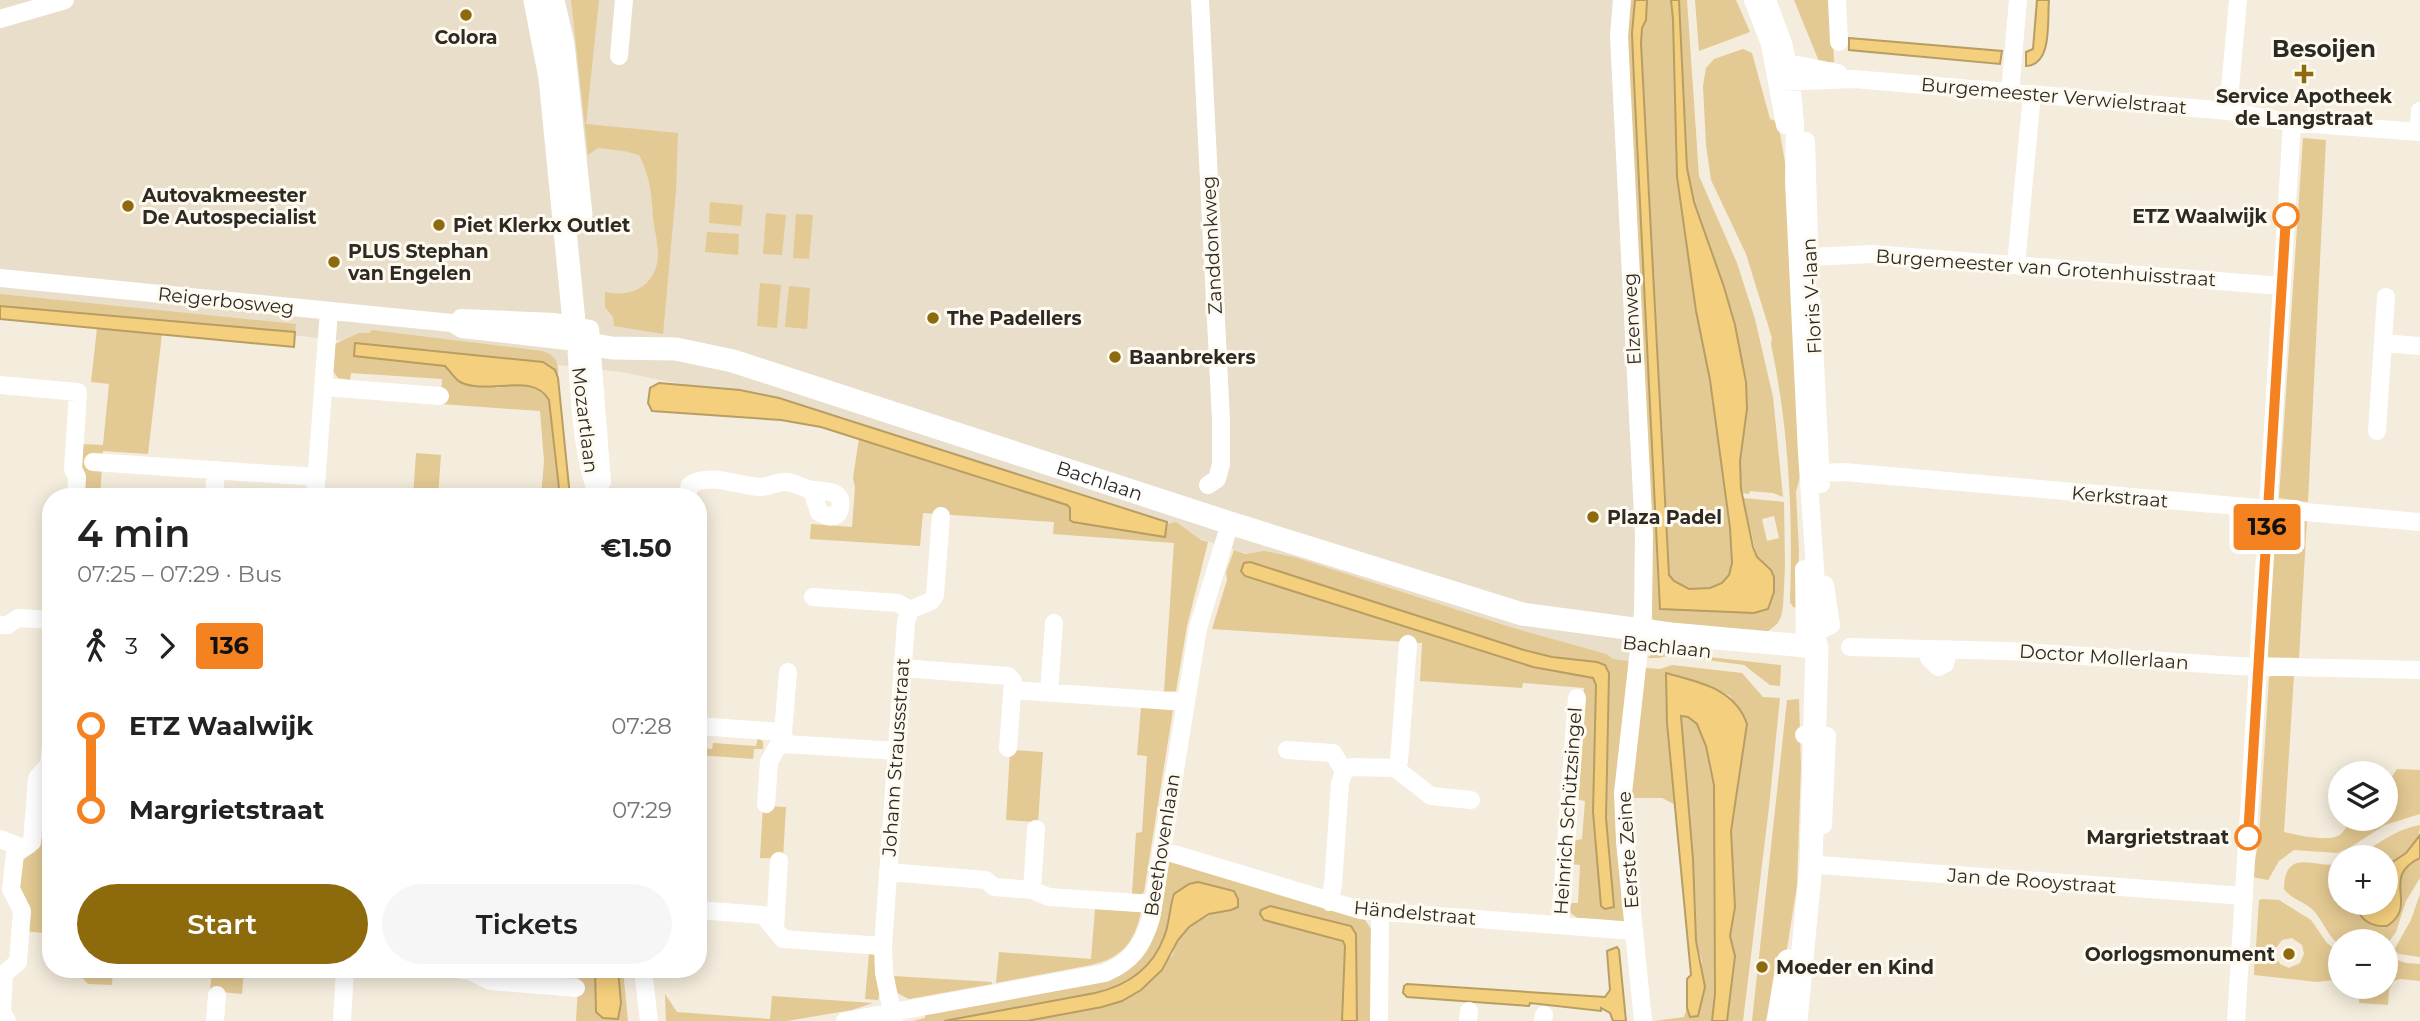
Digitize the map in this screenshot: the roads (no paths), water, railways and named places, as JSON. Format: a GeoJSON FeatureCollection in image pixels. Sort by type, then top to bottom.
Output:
{"type":"FeatureCollection","features":[{"type":"Feature","properties":{"kind":"main road"},"geometry":{"type":"LineString","coordinates":[[535,0],[550,78],[583,335]]}},
{"type":"Feature","properties":{"kind":"main road"},"geometry":{"type":"LineString","coordinates":[[553,0],[563,44],[583,335]]}},
{"type":"Feature","properties":{"kind":"main road","name":"Bachlaan"},"geometry":{"type":"LineString","coordinates":[[583,335],[733,361],[1230,523],[1522,614],[1541,627],[1575,636],[1640,637],[1812,650]]}},
{"type":"Feature","properties":{"kind":"main road"},"geometry":{"type":"LineString","coordinates":[[1789,1017],[1811,865],[1812,650]]}},
{"type":"Feature","properties":{"kind":"main road"},"geometry":{"type":"LineString","coordinates":[[1789,1017],[1810,735]]}},
{"type":"Feature","properties":{"kind":"street"},"geometry":{"type":"LineString","coordinates":[[0,19],[65,0]]}},
{"type":"Feature","properties":{"kind":"street"},"geometry":{"type":"LineString","coordinates":[[619,56],[624,0]]}},
{"type":"Feature","properties":{"kind":"street","name":"Zanddonkweg"},"geometry":{"type":"LineString","coordinates":[[1200,0],[1221,420],[1221,464],[1217,479],[1208,485]]}},
{"type":"Feature","properties":{"kind":"street","name":"Elzenweg"},"geometry":{"type":"LineString","coordinates":[[1622,0],[1620,50],[1644,535],[1640,637]]}},
{"type":"Feature","properties":{"kind":"street","name":"Floris V-laan"},"geometry":{"type":"LineString","coordinates":[[1753,0],[1782,73]]}},
{"type":"Feature","properties":{"kind":"street","name":"Floris V-laan"},"geometry":{"type":"LineString","coordinates":[[1767,0],[1778,25],[1794,180],[1807,453],[1804,525],[1812,650]]}},
{"type":"Feature","properties":{"kind":"street"},"geometry":{"type":"LineString","coordinates":[[1837,0],[1839,43]]}},
{"type":"Feature","properties":{"kind":"street"},"geometry":{"type":"LineString","coordinates":[[2010,93],[2018,0]]}},
{"type":"Feature","properties":{"kind":"street"},"geometry":{"type":"LineString","coordinates":[[2228,111],[2238,0]]}},
{"type":"Feature","properties":{"kind":"street","name":"Burgemeester Verwielstraat"},"geometry":{"type":"LineString","coordinates":[[1782,73],[2228,111],[2292,122],[2419,132]]}},
{"type":"Feature","properties":{"kind":"street"},"geometry":{"type":"LineString","coordinates":[[2016,265],[2032,94]]}},
{"type":"Feature","properties":{"kind":"street"},"geometry":{"type":"LineString","coordinates":[[2419,132],[2420,111]]}},
{"type":"Feature","properties":{"kind":"street"},"geometry":{"type":"LineString","coordinates":[[2236,1021],[2292,122]]}},
{"type":"Feature","properties":{"kind":"street","name":"Floris V-laan"},"geometry":{"type":"LineString","coordinates":[[1790,131],[1805,130],[1826,595],[1831,625],[1812,650]]}},
{"type":"Feature","properties":{"kind":"street","name":"Burgemeester van Grotenhuisstraat"},"geometry":{"type":"LineString","coordinates":[[1810,257],[1864,254],[2282,286]]}},
{"type":"Feature","properties":{"kind":"street","name":"Reigerbosweg"},"geometry":{"type":"LineString","coordinates":[[0,278],[452,323],[462,329],[583,335]]}},
{"type":"Feature","properties":{"kind":"street"},"geometry":{"type":"LineString","coordinates":[[2377,431],[2386,297]]}},
{"type":"Feature","properties":{"kind":"street"},"geometry":{"type":"LineString","coordinates":[[316,488],[330,311]]}},
{"type":"Feature","properties":{"kind":"street","name":"Mozartlaan"},"geometry":{"type":"LineString","coordinates":[[583,335],[601,488]]}},
{"type":"Feature","properties":{"kind":"street"},"geometry":{"type":"LineString","coordinates":[[2383,343],[2420,346]]}},
{"type":"Feature","properties":{"kind":"street"},"geometry":{"type":"LineString","coordinates":[[0,386],[78,392],[73,469],[77,477],[76,488]]}},
{"type":"Feature","properties":{"kind":"street"},"geometry":{"type":"LineString","coordinates":[[324,387],[440,396]]}},
{"type":"Feature","properties":{"kind":"street"},"geometry":{"type":"LineString","coordinates":[[93,462],[317,477]]}},
{"type":"Feature","properties":{"kind":"street"},"geometry":{"type":"LineString","coordinates":[[215,488],[216,470]]}},
{"type":"Feature","properties":{"kind":"street","name":"Kerkstraat"},"geometry":{"type":"LineString","coordinates":[[1820,473],[1844,472],[2420,522]]}},
{"type":"Feature","properties":{"kind":"street"},"geometry":{"type":"LineString","coordinates":[[689,488],[697,480],[759,487],[791,482],[812,491]]}},
{"type":"Feature","properties":{"kind":"street"},"geometry":{"type":"LineString","coordinates":[[813,597],[898,603],[910,610],[930,601],[935,595],[941,516]]}},
{"type":"Feature","properties":{"kind":"street","name":"Beethovenlaan"},"geometry":{"type":"LineString","coordinates":[[845,1021],[893,1017],[1105,973],[1124,963],[1138,949],[1145,938],[1153,904],[1202,610],[1230,523]]}},
{"type":"Feature","properties":{"kind":"street","name":"Johann Straussstraat"},"geometry":{"type":"LineString","coordinates":[[893,1017],[884,972],[883,946],[902,668],[906,622],[910,610]]}},
{"type":"Feature","properties":{"kind":"street"},"geometry":{"type":"LineString","coordinates":[[0,625],[8,625],[18,618],[42,620]]}},
{"type":"Feature","properties":{"kind":"street"},"geometry":{"type":"LineString","coordinates":[[1049,692],[1054,623]]}},
{"type":"Feature","properties":{"kind":"street","name":"Eerste Zeine"},"geometry":{"type":"LineString","coordinates":[[1640,637],[1623,793],[1625,841],[1643,1021]]}},
{"type":"Feature","properties":{"kind":"street"},"geometry":{"type":"LineString","coordinates":[[1395,768],[1399,761],[1408,644]]}},
{"type":"Feature","properties":{"kind":"street","name":"Doctor Mollerlaan"},"geometry":{"type":"LineString","coordinates":[[1850,647],[2076,654],[2258,666],[2420,670]]}},
{"type":"Feature","properties":{"kind":"street"},"geometry":{"type":"LineString","coordinates":[[902,668],[1008,676],[1013,685],[1008,748]]}},
{"type":"Feature","properties":{"kind":"street"},"geometry":{"type":"LineString","coordinates":[[766,804],[769,762],[784,738],[788,672]]}},
{"type":"Feature","properties":{"kind":"street"},"geometry":{"type":"LineString","coordinates":[[1013,685],[1049,692],[1185,702]]}},
{"type":"Feature","properties":{"kind":"street","name":"Heinrich Schützsingel"},"geometry":{"type":"LineString","coordinates":[[1560,925],[1577,698]]}},
{"type":"Feature","properties":{"kind":"street"},"geometry":{"type":"LineString","coordinates":[[707,727],[897,751]]}},
{"type":"Feature","properties":{"kind":"street"},"geometry":{"type":"LineString","coordinates":[[1789,1017],[1807,1003],[1819,865],[1827,736],[1810,735]]}},
{"type":"Feature","properties":{"kind":"street"},"geometry":{"type":"LineString","coordinates":[[1287,750],[1332,753],[1343,771],[1333,885],[1329,902]]}},
{"type":"Feature","properties":{"kind":"street"},"geometry":{"type":"LineString","coordinates":[[1343,771],[1352,767],[1395,768],[1430,796],[1471,800]]}},
{"type":"Feature","properties":{"kind":"street"},"geometry":{"type":"LineString","coordinates":[[7,1021],[2,1012],[4,974],[18,962],[22,911],[11,889],[15,854],[32,842],[37,778],[42,773]]}},
{"type":"Feature","properties":{"kind":"street"},"geometry":{"type":"LineString","coordinates":[[1032,890],[1036,829]]}},
{"type":"Feature","properties":{"kind":"street"},"geometry":{"type":"LineString","coordinates":[[0,839],[23,848]]}},
{"type":"Feature","properties":{"kind":"street","name":"Händelstraat"},"geometry":{"type":"LineString","coordinates":[[1161,850],[1360,910],[1634,931]]}},
{"type":"Feature","properties":{"kind":"street"},"geometry":{"type":"LineString","coordinates":[[775,929],[779,861]]}},
{"type":"Feature","properties":{"kind":"street","name":"Jan de Rooystraat"},"geometry":{"type":"LineString","coordinates":[[1819,865],[2244,896]]}},
{"type":"Feature","properties":{"kind":"street"},"geometry":{"type":"LineString","coordinates":[[888,872],[986,880],[994,887],[1032,890],[1049,897],[1153,904]]}},
{"type":"Feature","properties":{"kind":"street"},"geometry":{"type":"LineString","coordinates":[[707,911],[763,915],[783,939],[883,946]]}},
{"type":"Feature","properties":{"kind":"street"},"geometry":{"type":"LineString","coordinates":[[1379,1021],[1380,912]]}},
{"type":"Feature","properties":{"kind":"street"},"geometry":{"type":"LineString","coordinates":[[342,1021],[345,978]]}},
{"type":"Feature","properties":{"kind":"street"},"geometry":{"type":"LineString","coordinates":[[484,978],[490,981],[576,988]]}},
{"type":"Feature","properties":{"kind":"street"},"geometry":{"type":"LineString","coordinates":[[644,978],[649,1021]]}},
{"type":"Feature","properties":{"kind":"street"},"geometry":{"type":"LineString","coordinates":[[215,1021],[217,995]]}},
{"type":"Feature","properties":{"kind":"street"},"geometry":{"type":"LineString","coordinates":[[0,1020],[7,1021]]}},
{"type":"Feature","properties":{"kind":"place","name":"Colora"},"geometry":{"type":"Point","coordinates":[466,15]}},
{"type":"Feature","properties":{"kind":"place","name":"Service Apotheek de Langstraat"},"geometry":{"type":"Point","coordinates":[2304,74]}},
{"type":"Feature","properties":{"kind":"place","name":"Autovakmeester De Autospecialist"},"geometry":{"type":"Point","coordinates":[128,206]}},
{"type":"Feature","properties":{"kind":"place","name":"ETZ Waalwijk"},"geometry":{"type":"Point","coordinates":[2286,216]}},
{"type":"Feature","properties":{"kind":"place","name":"Piet Klerkx Outlet"},"geometry":{"type":"Point","coordinates":[439,225]}},
{"type":"Feature","properties":{"kind":"place","name":"PLUS Stephan van Engelen"},"geometry":{"type":"Point","coordinates":[334,262]}},
{"type":"Feature","properties":{"kind":"place","name":"The Padellers"},"geometry":{"type":"Point","coordinates":[933,318]}},
{"type":"Feature","properties":{"kind":"place","name":"Baanbrekers"},"geometry":{"type":"Point","coordinates":[1115,357]}},
{"type":"Feature","properties":{"kind":"place","name":"Plaza Padel"},"geometry":{"type":"Point","coordinates":[1593,517]}},
{"type":"Feature","properties":{"kind":"place","name":"Margrietstraat"},"geometry":{"type":"Point","coordinates":[2248,837]}},
{"type":"Feature","properties":{"kind":"place","name":"Oorlogsmonument"},"geometry":{"type":"Point","coordinates":[2289,954]}},
{"type":"Feature","properties":{"kind":"place","name":"Moeder en Kind"},"geometry":{"type":"Point","coordinates":[1762,967]}},
{"type":"Feature","properties":{"kind":"district","name":"Besoijen"},"geometry":{"type":"Point","coordinates":[2324,49]}}]}
